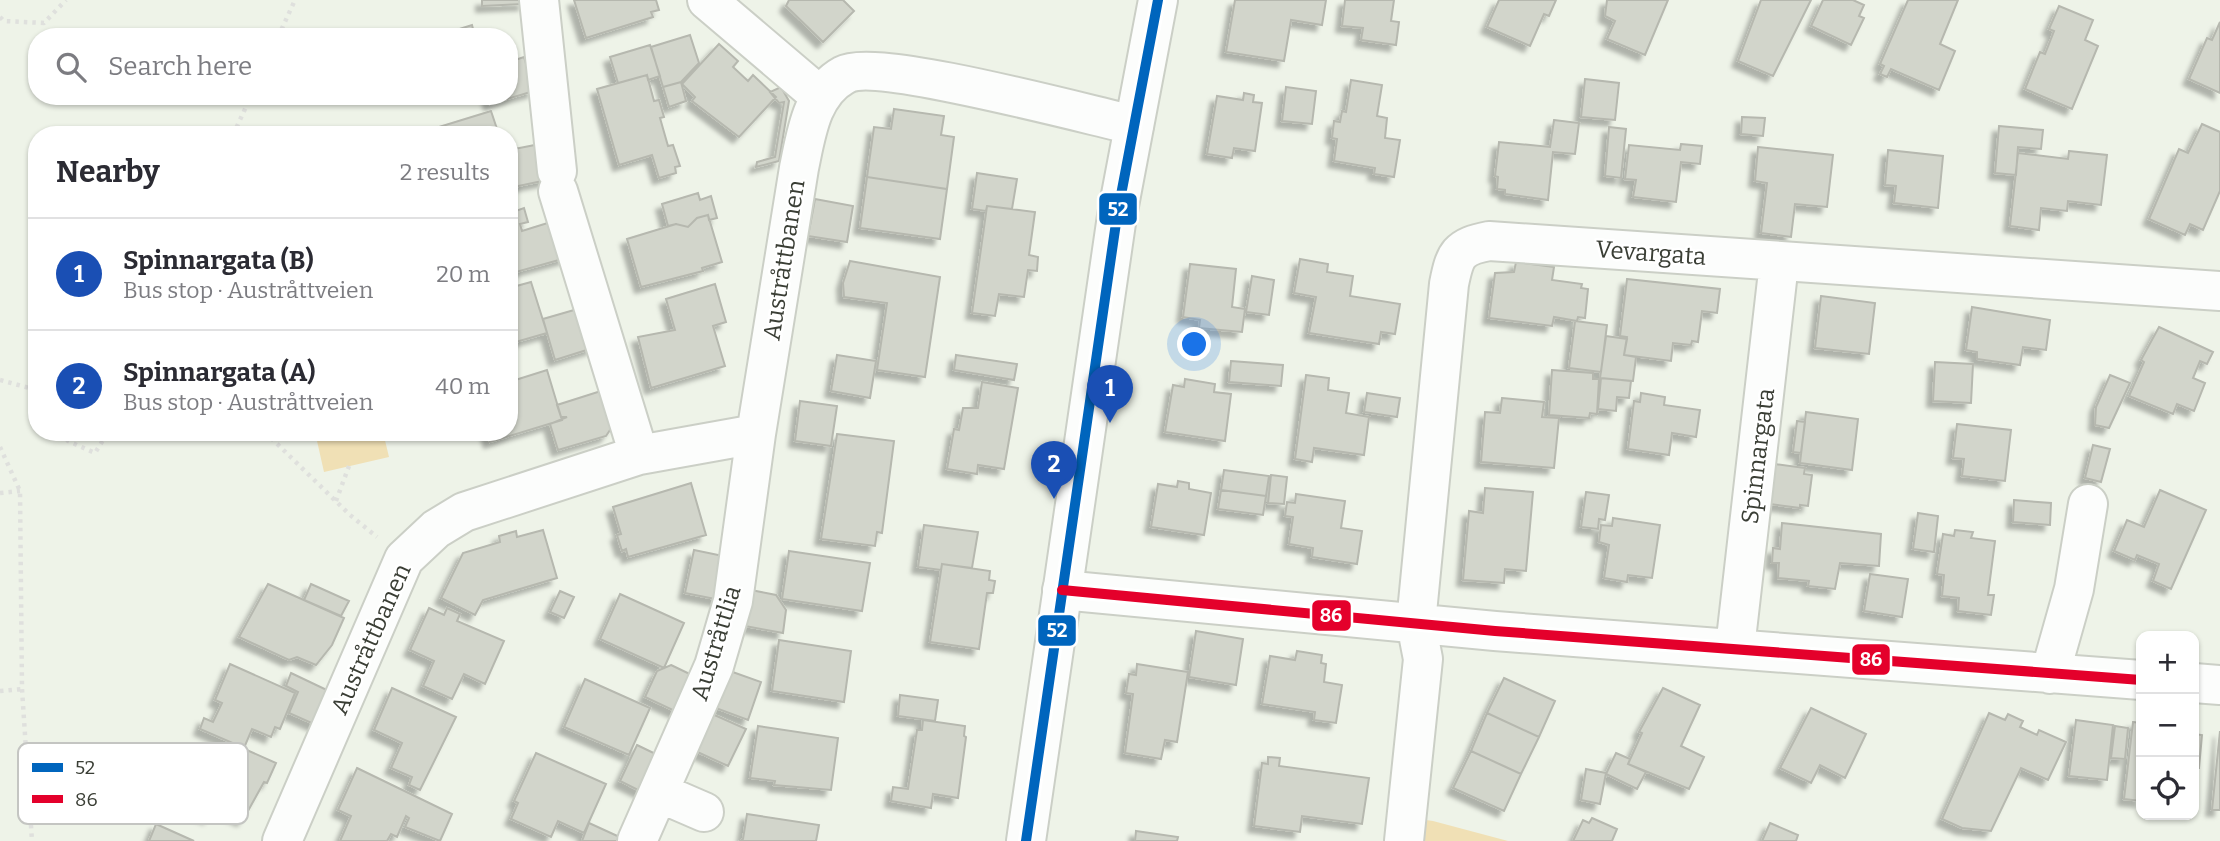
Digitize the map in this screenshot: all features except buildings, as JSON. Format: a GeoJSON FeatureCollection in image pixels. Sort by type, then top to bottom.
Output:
{"type":"FeatureCollection","features":[{"type":"Feature","properties":{"kind":"street"},"geometry":{"type":"LineString","coordinates":[[539,0],[557,181],[639,455]]}},
{"type":"Feature","properties":{"kind":"street"},"geometry":{"type":"LineString","coordinates":[[706,0],[820,96]]}},
{"type":"Feature","properties":{"kind":"street"},"geometry":{"type":"LineString","coordinates":[[1026,841],[1133,125],[1158,0]]}},
{"type":"Feature","properties":{"kind":"street","name":"Austråttbanen"},"geometry":{"type":"LineString","coordinates":[[282,841],[404,559],[436,529],[464,512],[639,455],[756,434],[807,131],[820,96],[846,73],[885,72],[955,83],[1133,125]]}},
{"type":"Feature","properties":{"kind":"street","name":"Vevargata"},"geometry":{"type":"LineString","coordinates":[[1416,623],[1449,284],[1455,257],[1469,245],[1489,241],[2220,291]]}},
{"type":"Feature","properties":{"kind":"street","name":"Spinnargata"},"geometry":{"type":"LineString","coordinates":[[1735,648],[1779,262]]}},
{"type":"Feature","properties":{"kind":"street","name":"Austråttlia"},"geometry":{"type":"LineString","coordinates":[[637,841],[714,666],[733,601],[756,434]]}},
{"type":"Feature","properties":{"kind":"street"},"geometry":{"type":"LineString","coordinates":[[2050,674],[2074,589],[2088,504]]}},
{"type":"Feature","properties":{"kind":"street"},"geometry":{"type":"LineString","coordinates":[[1062,590],[1131,599],[1416,623],[2136,680]]}},
{"type":"Feature","properties":{"kind":"street"},"geometry":{"type":"LineString","coordinates":[[1404,841],[1423,659],[1416,623]]}},
{"type":"Feature","properties":{"kind":"street"},"geometry":{"type":"LineString","coordinates":[[2199,683],[2220,685]]}},
{"type":"Feature","properties":{"kind":"street"},"geometry":{"type":"LineString","coordinates":[[660,793],[705,812]]}},
{"type":"Feature","properties":{"kind":"path"},"geometry":{"type":"LineString","coordinates":[[0,17],[4,21],[44,23],[65,0]]}},
{"type":"Feature","properties":{"kind":"path"},"geometry":{"type":"LineString","coordinates":[[282,28],[295,0]]}},
{"type":"Feature","properties":{"kind":"path"},"geometry":{"type":"LineString","coordinates":[[237,126],[246,105]]}},
{"type":"Feature","properties":{"kind":"path"},"geometry":{"type":"LineString","coordinates":[[0,380],[28,388]]}},
{"type":"Feature","properties":{"kind":"path"},"geometry":{"type":"LineString","coordinates":[[68,441],[95,453],[102,441]]}},
{"type":"Feature","properties":{"kind":"path"},"geometry":{"type":"LineString","coordinates":[[274,441],[336,501],[404,559]]}},
{"type":"Feature","properties":{"kind":"path"},"geometry":{"type":"LineString","coordinates":[[0,447],[20,491],[22,689],[26,743]]}},
{"type":"Feature","properties":{"kind":"path"},"geometry":{"type":"LineString","coordinates":[[336,501],[349,466]]}},
{"type":"Feature","properties":{"kind":"path"},"geometry":{"type":"LineString","coordinates":[[0,493],[20,491]]}},
{"type":"Feature","properties":{"kind":"path"},"geometry":{"type":"LineString","coordinates":[[0,691],[22,689]]}},
{"type":"Feature","properties":{"kind":"shaded area"},"geometry":{"type":"Polygon","coordinates":[[[317,441],[385,441],[389,457],[324,472],[317,441]]]}},
{"type":"Feature","properties":{"kind":"shaded area"},"geometry":{"type":"Polygon","coordinates":[[[1426,820],[1508,841],[1418,841],[1419,825],[1426,820]]]}},
{"type":"Feature","properties":{"kind":"transit line","name":"52"},"geometry":{"type":"LineString","coordinates":[[1026,841],[1117,216],[1158,0]]}},
{"type":"Feature","properties":{"kind":"transit line","name":"86"},"geometry":{"type":"LineString","coordinates":[[1062,590],[1495,631],[2136,680]]}},
{"type":"Feature","properties":{"kind":"place","name":"Spinnargata (B)"},"geometry":{"type":"Point","coordinates":[1110,423]}},
{"type":"Feature","properties":{"kind":"place","name":"Spinnargata (A)"},"geometry":{"type":"Point","coordinates":[1054,499]}}]}
